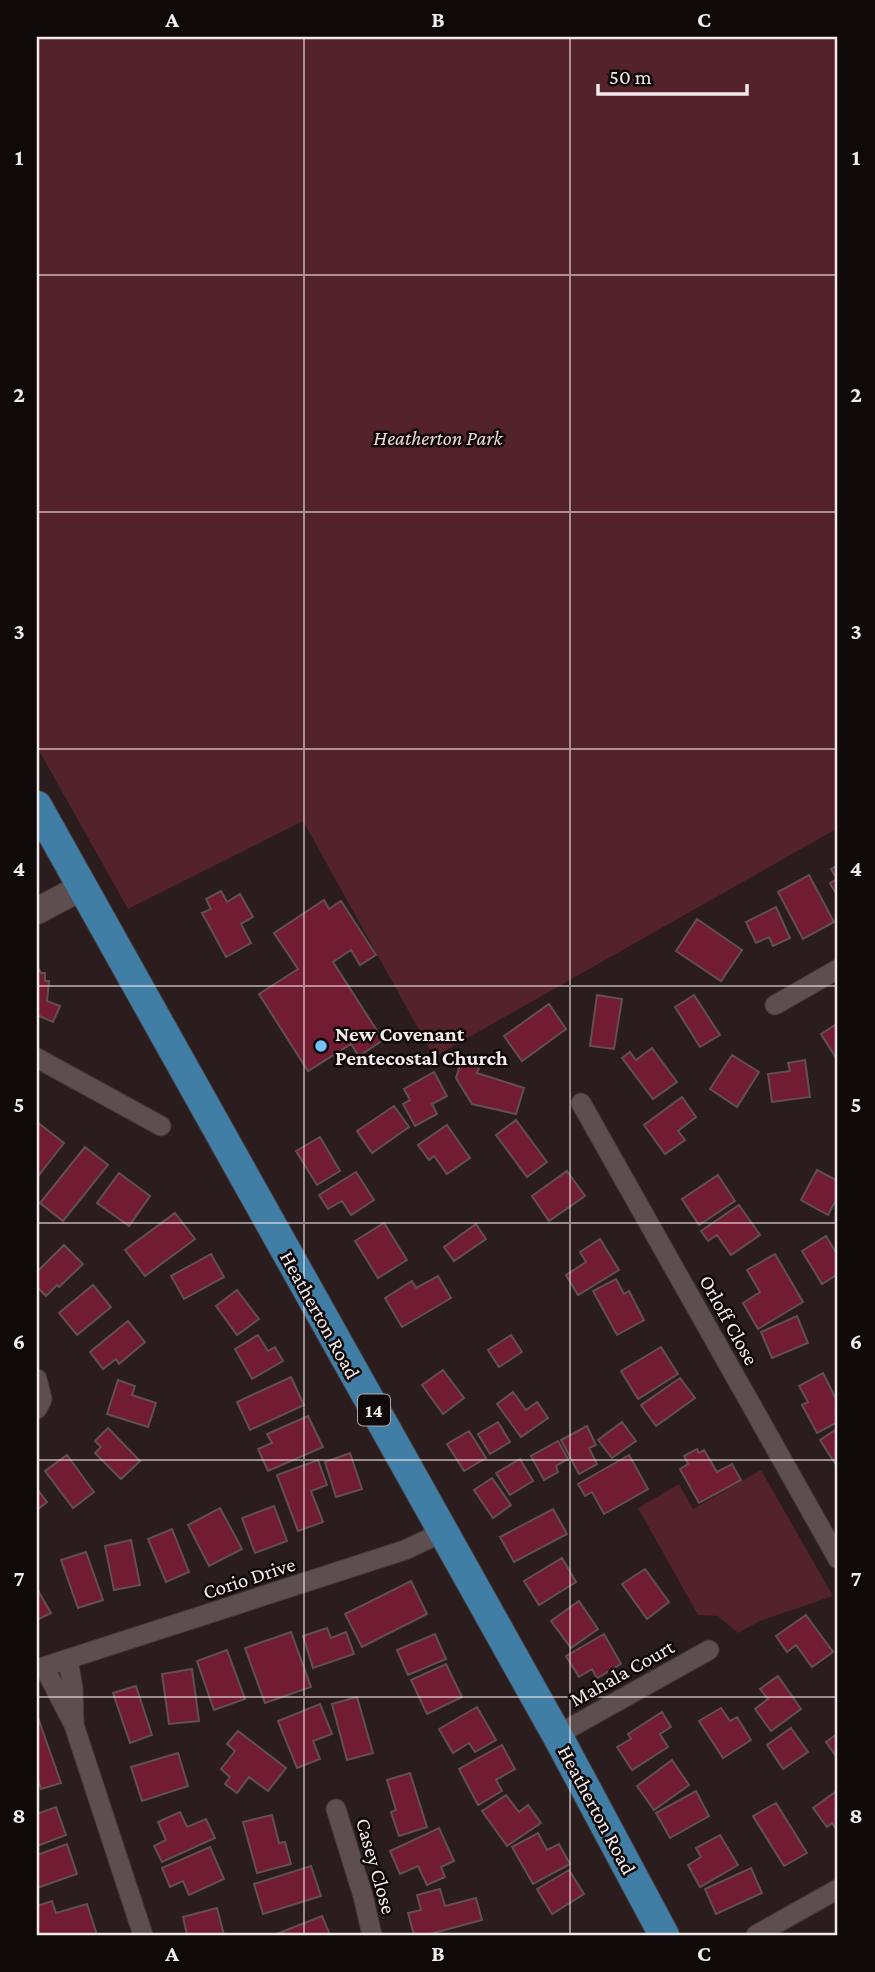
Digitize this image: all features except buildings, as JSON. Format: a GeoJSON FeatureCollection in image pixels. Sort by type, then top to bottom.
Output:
{"type":"FeatureCollection","features":[{"type":"Feature","properties":{"kind":"main road","name":"Heatherton Road"},"geometry":{"type":"LineString","coordinates":[[37,806],[557,1735],[664,1935]]}},
{"type":"Feature","properties":{"kind":"main road"},"geometry":{"type":"LineString","coordinates":[[37,911],[82,887]]}},
{"type":"Feature","properties":{"kind":"street"},"geometry":{"type":"LineString","coordinates":[[775,1005],[838,969]]}},
{"type":"Feature","properties":{"kind":"street"},"geometry":{"type":"LineString","coordinates":[[37,1058],[161,1126]]}},
{"type":"Feature","properties":{"kind":"street","name":"Orloff Close"},"geometry":{"type":"LineString","coordinates":[[581,1103],[838,1559]]}},
{"type":"Feature","properties":{"kind":"street"},"geometry":{"type":"LineString","coordinates":[[37,1379],[45,1404]]}},
{"type":"Feature","properties":{"kind":"street","name":"Corio Drive"},"geometry":{"type":"LineString","coordinates":[[143,1935],[75,1726],[40,1668],[393,1555],[443,1532]]}},
{"type":"Feature","properties":{"kind":"street","name":"Mahala Court"},"geometry":{"type":"LineString","coordinates":[[557,1735],[709,1650]]}},
{"type":"Feature","properties":{"kind":"street","name":"Corio Drive"},"geometry":{"type":"LineString","coordinates":[[68,1660],[75,1726]]}},
{"type":"Feature","properties":{"kind":"street","name":"Casey Close"},"geometry":{"type":"LineString","coordinates":[[336,1809],[372,1935]]}},
{"type":"Feature","properties":{"kind":"street"},"geometry":{"type":"LineString","coordinates":[[756,1935],[838,1889]]}},
{"type":"Feature","properties":{"kind":"green space","name":"Heatherton Park"},"geometry":{"type":"Polygon","coordinates":[[[37,37],[838,37],[838,828],[434,1057],[303,821],[128,909],[37,747],[37,37]]]}},
{"type":"Feature","properties":{"kind":"green space"},"geometry":{"type":"Polygon","coordinates":[[[761,1470],[833,1596],[760,1621],[738,1633],[718,1616],[698,1615],[638,1508],[679,1484],[693,1509],[761,1470]]]}},
{"type":"Feature","properties":{"kind":"place","name":"New Covenant Pentecostal Church"},"geometry":{"type":"Point","coordinates":[321,1046]}}]}
